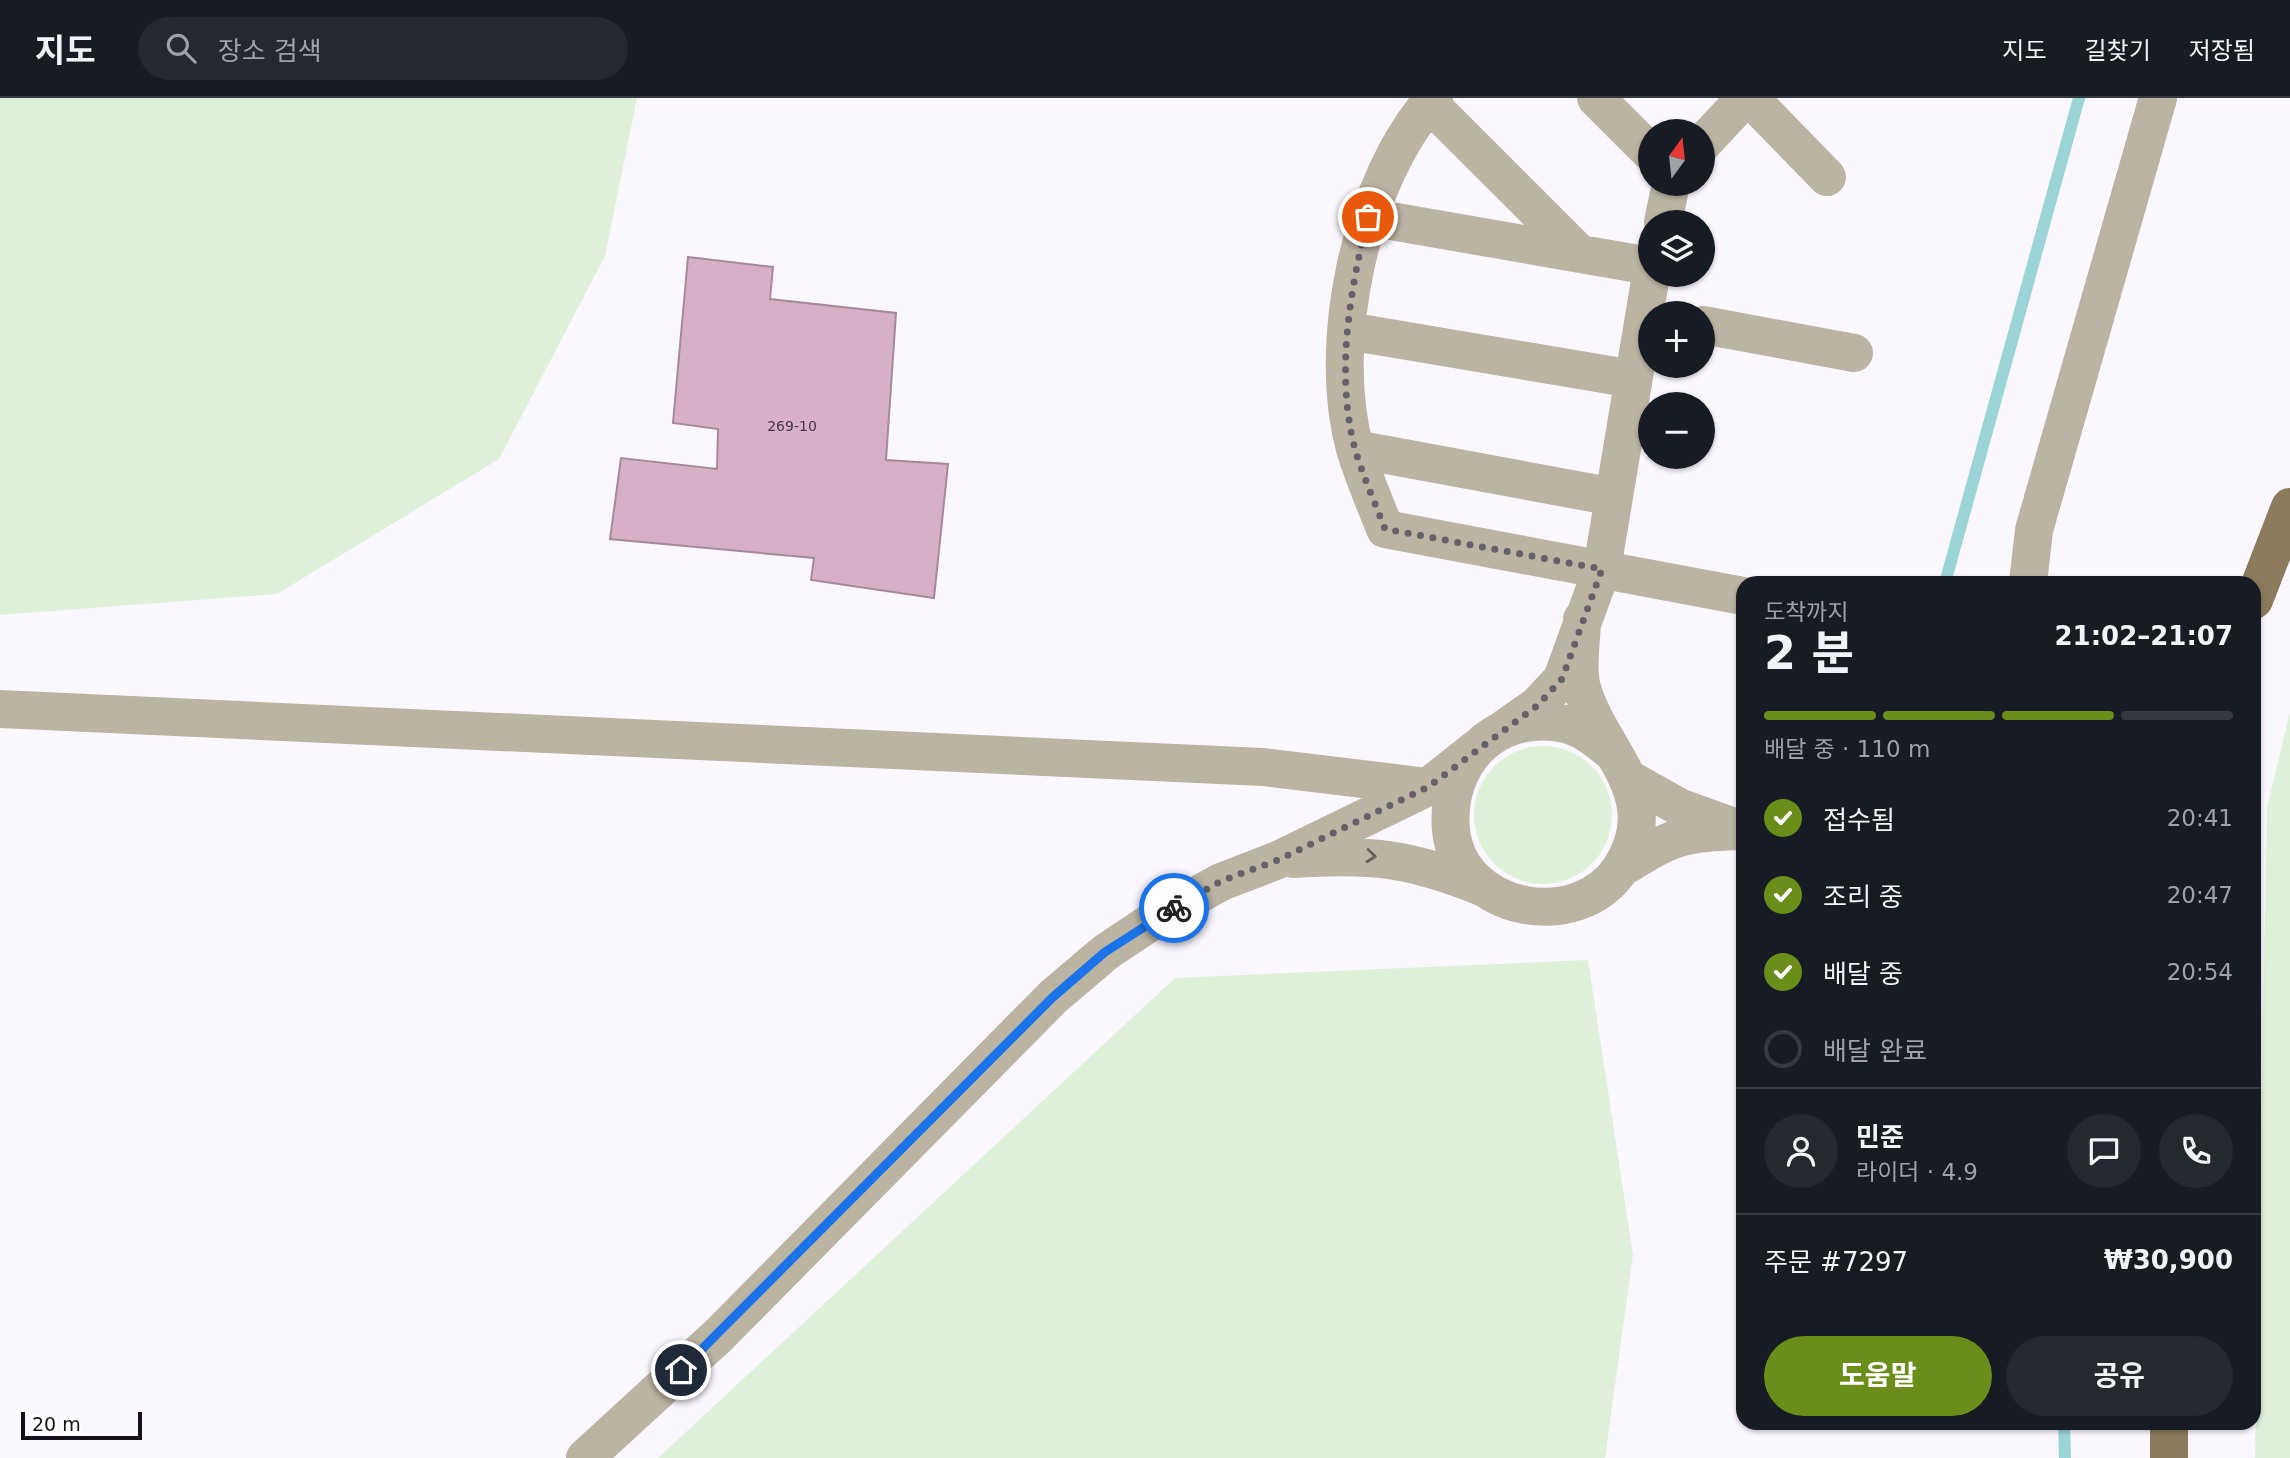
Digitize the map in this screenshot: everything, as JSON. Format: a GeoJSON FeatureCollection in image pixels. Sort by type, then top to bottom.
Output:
{"type":"FeatureCollection","features":[{"type":"Feature","properties":{"kind":"main road"},"geometry":{"type":"LineString","coordinates":[[2261,582],[2290,507]]}},
{"type":"Feature","properties":{"kind":"main road"},"geometry":{"type":"LineString","coordinates":[[2169,1430],[2169,1458]]}},
{"type":"Feature","properties":{"kind":"street"},"geometry":{"type":"LineString","coordinates":[[1596,98],[1638,140]]}},
{"type":"Feature","properties":{"kind":"street"},"geometry":{"type":"LineString","coordinates":[[1715,130],[1745,98]]}},
{"type":"Feature","properties":{"kind":"street"},"geometry":{"type":"LineString","coordinates":[[1750,98],[1827,177]]}},
{"type":"Feature","properties":{"kind":"street"},"geometry":{"type":"LineString","coordinates":[[2029,576],[2034,530],[2158,98]]}},
{"type":"Feature","properties":{"kind":"street"},"geometry":{"type":"LineString","coordinates":[[1580,254],[1431,101],[1382,178],[1368,217],[1353,279],[1346,389],[1355,449],[1385,529],[1736,595]]}},
{"type":"Feature","properties":{"kind":"street"},"geometry":{"type":"LineString","coordinates":[[1368,217],[1638,264]]}},
{"type":"Feature","properties":{"kind":"street"},"geometry":{"type":"LineString","coordinates":[[1715,327],[1854,353]]}},
{"type":"Feature","properties":{"kind":"street"},"geometry":{"type":"LineString","coordinates":[[1348,331],[1633,379]]}},
{"type":"Feature","properties":{"kind":"street"},"geometry":{"type":"LineString","coordinates":[[584,1458],[719,1335],[1063,988],[1105,952],[1163,914],[1221,881],[1278,860],[1428,787],[1538,705],[1562,679],[1602,569],[1638,356]]}},
{"type":"Feature","properties":{"kind":"street"},"geometry":{"type":"LineString","coordinates":[[1355,449],[1614,497]]}},
{"type":"Feature","properties":{"kind":"street"},"geometry":{"type":"LineString","coordinates":[[1582,619],[1581,685],[1592,714],[1622,767],[1637,811],[1633,841],[1620,869]]}},
{"type":"Feature","properties":{"kind":"street"},"geometry":{"type":"LineString","coordinates":[[0,709],[1263,767],[1428,787]]}},
{"type":"Feature","properties":{"kind":"street"},"geometry":{"type":"LineString","coordinates":[[1482,887],[1462,863],[1451,834],[1449,803],[1458,774],[1488,740],[1530,721],[1562,723],[1590,734],[1622,767],[1681,808],[1736,828]]}},
{"type":"Feature","properties":{"kind":"street"},"geometry":{"type":"LineString","coordinates":[[1278,860],[1356,855],[1398,859],[1482,887],[1509,902],[1539,908],[1570,905],[1598,891],[1620,869],[1671,838],[1703,832],[1736,830]]}},
{"type":"Feature","properties":{"kind":"green space"},"geometry":{"type":"Polygon","coordinates":[[[0,98],[637,98],[605,256],[499,459],[277,594],[0,615],[0,98]]]}},
{"type":"Feature","properties":{"kind":"green space"},"geometry":{"type":"Polygon","coordinates":[[[2290,712],[2290,1458],[2255,1458],[2256,1430],[2261,1430],[2261,1132],[2267,807],[2290,712]]]}},
{"type":"Feature","properties":{"kind":"green space"},"geometry":{"type":"Polygon","coordinates":[[[1543,746],[1569,751],[1592,766],[1607,789],[1612,815],[1607,841],[1592,864],[1569,879],[1543,884],[1517,879],[1494,864],[1479,841],[1474,815],[1479,789],[1494,766],[1517,751],[1543,746]]]}},
{"type":"Feature","properties":{"kind":"green space"},"geometry":{"type":"Polygon","coordinates":[[[1588,960],[1633,1255],[1605,1458],[658,1458],[1175,978],[1588,960]]]}},
{"type":"Feature","properties":{"kind":"building"},"geometry":{"type":"Polygon","coordinates":[[[688,257],[773,267],[770,299],[896,313],[886,460],[948,464],[934,598],[811,580],[814,558],[610,539],[621,458],[717,469],[718,429],[673,423],[688,257]]]}},
{"type":"Feature","properties":{"kind":"waterway"},"geometry":{"type":"LineString","coordinates":[[1947,576],[2079,98]]}},
{"type":"Feature","properties":{"kind":"waterway"},"geometry":{"type":"LineString","coordinates":[[2064,1430],[2065,1458]]}},
{"type":"Feature","properties":{"kind":"way so far"},"geometry":{"type":"LineString","coordinates":[[1174,908],[1221,881],[1278,860],[1428,787],[1538,705],[1562,679],[1602,569],[1385,529],[1355,449],[1346,389],[1353,279],[1368,217]]}},
{"type":"Feature","properties":{"kind":"route"},"geometry":{"type":"LineString","coordinates":[[681,1370],[719,1335],[1053,997],[1105,952],[1174,908]]}}]}
